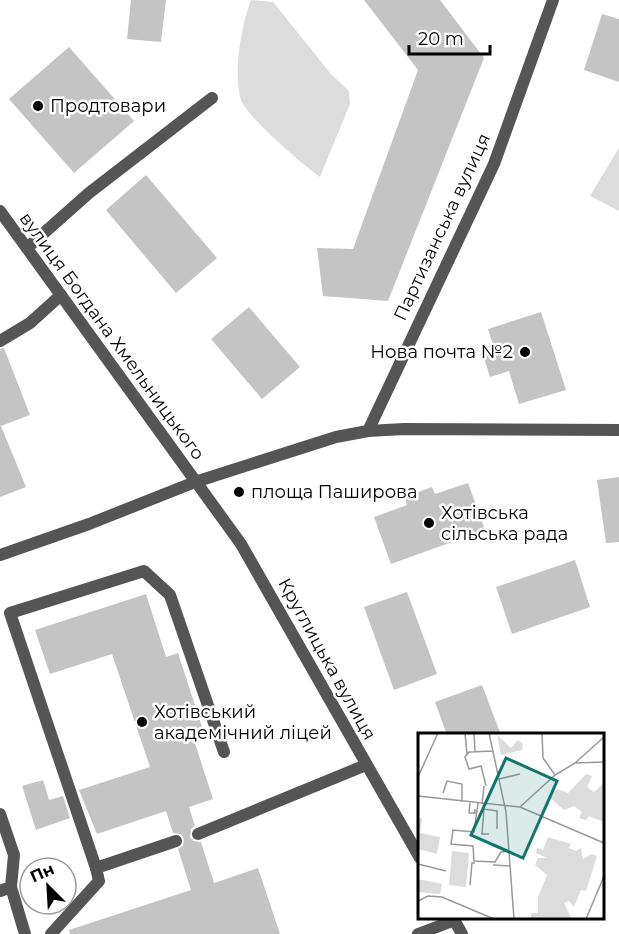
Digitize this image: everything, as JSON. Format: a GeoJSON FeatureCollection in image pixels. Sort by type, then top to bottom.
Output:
{"type":"FeatureCollection","features":[{"type":"Feature","properties":{"kind":"street","name":"Партизанська вулиця"},"geometry":{"type":"LineString","coordinates":[[368,431],[494,164],[553,0]]}},
{"type":"Feature","properties":{"kind":"street"},"geometry":{"type":"LineString","coordinates":[[27,248],[98,185],[212,98]]}},
{"type":"Feature","properties":{"kind":"street","name":"вулиця Богдана Хмельницького"},"geometry":{"type":"LineString","coordinates":[[0,212],[195,482]]}},
{"type":"Feature","properties":{"kind":"street"},"geometry":{"type":"LineString","coordinates":[[0,341],[30,323],[61,295]]}},
{"type":"Feature","properties":{"kind":"street"},"geometry":{"type":"LineString","coordinates":[[0,555],[89,524],[195,482],[278,454],[368,431],[619,430]]}},
{"type":"Feature","properties":{"kind":"street","name":"Круглицька вулиця"},"geometry":{"type":"LineString","coordinates":[[195,482],[241,544],[418,855]]}},
{"type":"Feature","properties":{"kind":"street"},"geometry":{"type":"LineString","coordinates":[[51,934],[99,881],[10,613],[144,571],[170,595],[225,752]]}},
{"type":"Feature","properties":{"kind":"street"},"geometry":{"type":"LineString","coordinates":[[198,834],[366,765]]}},
{"type":"Feature","properties":{"kind":"street"},"geometry":{"type":"LineString","coordinates":[[0,814],[14,855],[5,889],[25,934]]}},
{"type":"Feature","properties":{"kind":"street"},"geometry":{"type":"LineString","coordinates":[[96,868],[176,841]]}},
{"type":"Feature","properties":{"kind":"street"},"geometry":{"type":"LineString","coordinates":[[418,934],[454,919],[462,934]]}},
{"type":"Feature","properties":{"kind":"shaded area"},"geometry":{"type":"Polygon","coordinates":[[[251,0],[273,2],[331,74],[349,91],[350,104],[320,177],[264,129],[245,108],[241,100],[238,77],[239,50],[251,0]]]}},
{"type":"Feature","properties":{"kind":"shaded area"},"geometry":{"type":"Polygon","coordinates":[[[619,148],[619,211],[590,196],[619,148]]]}},
{"type":"Feature","properties":{"kind":"building"},"geometry":{"type":"Polygon","coordinates":[[[131,0],[166,0],[161,42],[127,39],[131,0]]]}},
{"type":"Feature","properties":{"kind":"building"},"geometry":{"type":"Polygon","coordinates":[[[364,0],[440,0],[484,58],[388,301],[323,296],[317,248],[353,249],[418,70],[364,0]]]}},
{"type":"Feature","properties":{"kind":"building"},"geometry":{"type":"Polygon","coordinates":[[[602,14],[619,19],[619,82],[584,70],[602,14]]]}},
{"type":"Feature","properties":{"kind":"building"},"geometry":{"type":"Polygon","coordinates":[[[69,47],[134,121],[74,173],[9,99],[69,47]]]}},
{"type":"Feature","properties":{"kind":"building"},"geometry":{"type":"Polygon","coordinates":[[[146,175],[217,258],[176,293],[106,210],[146,175]]]}},
{"type":"Feature","properties":{"kind":"building"},"geometry":{"type":"Polygon","coordinates":[[[249,307],[300,367],[262,399],[211,339],[249,307]]]}},
{"type":"Feature","properties":{"kind":"building"},"geometry":{"type":"Polygon","coordinates":[[[541,312],[566,390],[519,404],[509,371],[490,377],[481,349],[493,345],[488,329],[541,312]]]}},
{"type":"Feature","properties":{"kind":"building"},"geometry":{"type":"Polygon","coordinates":[[[4,348],[30,415],[1,426],[26,487],[0,497],[0,349],[4,348]]]}},
{"type":"Feature","properties":{"kind":"building"},"geometry":{"type":"Polygon","coordinates":[[[619,477],[619,542],[606,543],[597,480],[619,477]]]}},
{"type":"Feature","properties":{"kind":"building","name":"Хотівська сільська рада"},"geometry":{"type":"Polygon","coordinates":[[[468,483],[485,530],[391,564],[374,517],[407,505],[405,497],[432,487],[435,494],[468,483]]]}},
{"type":"Feature","properties":{"kind":"building"},"geometry":{"type":"Polygon","coordinates":[[[575,560],[590,607],[512,634],[496,587],[575,560]]]}},
{"type":"Feature","properties":{"kind":"building"},"geometry":{"type":"Polygon","coordinates":[[[407,592],[437,674],[394,690],[364,607],[407,592]]]}},
{"type":"Feature","properties":{"kind":"building"},"geometry":{"type":"Polygon","coordinates":[[[146,594],[166,657],[178,653],[203,730],[192,734],[213,799],[189,807],[195,826],[191,829],[190,837],[193,841],[201,842],[214,883],[258,868],[280,934],[70,934],[69,930],[191,890],[178,849],[183,846],[184,839],[181,834],[173,833],[166,811],[97,834],[79,790],[150,767],[112,654],[50,674],[35,630],[146,594]]]}},
{"type":"Feature","properties":{"kind":"building"},"geometry":{"type":"Polygon","coordinates":[[[482,685],[500,733],[446,733],[435,702],[482,685]]]}},
{"type":"Feature","properties":{"kind":"building"},"geometry":{"type":"Polygon","coordinates":[[[43,780],[49,800],[63,796],[70,818],[36,830],[22,786],[43,780]]]}},
{"type":"Feature","properties":{"kind":"place","name":"Продтовари"},"geometry":{"type":"Point","coordinates":[38,106]}},
{"type":"Feature","properties":{"kind":"place","name":"Нова почта №2"},"geometry":{"type":"Point","coordinates":[525,352]}},
{"type":"Feature","properties":{"kind":"place","name":"площа Паширова"},"geometry":{"type":"Point","coordinates":[239,492]}},
{"type":"Feature","properties":{"kind":"place","name":"Хотівська сільська рада"},"geometry":{"type":"Point","coordinates":[429,523]}},
{"type":"Feature","properties":{"kind":"place","name":"Хотівський академічний ліцей"},"geometry":{"type":"Point","coordinates":[142,722]}}]}
